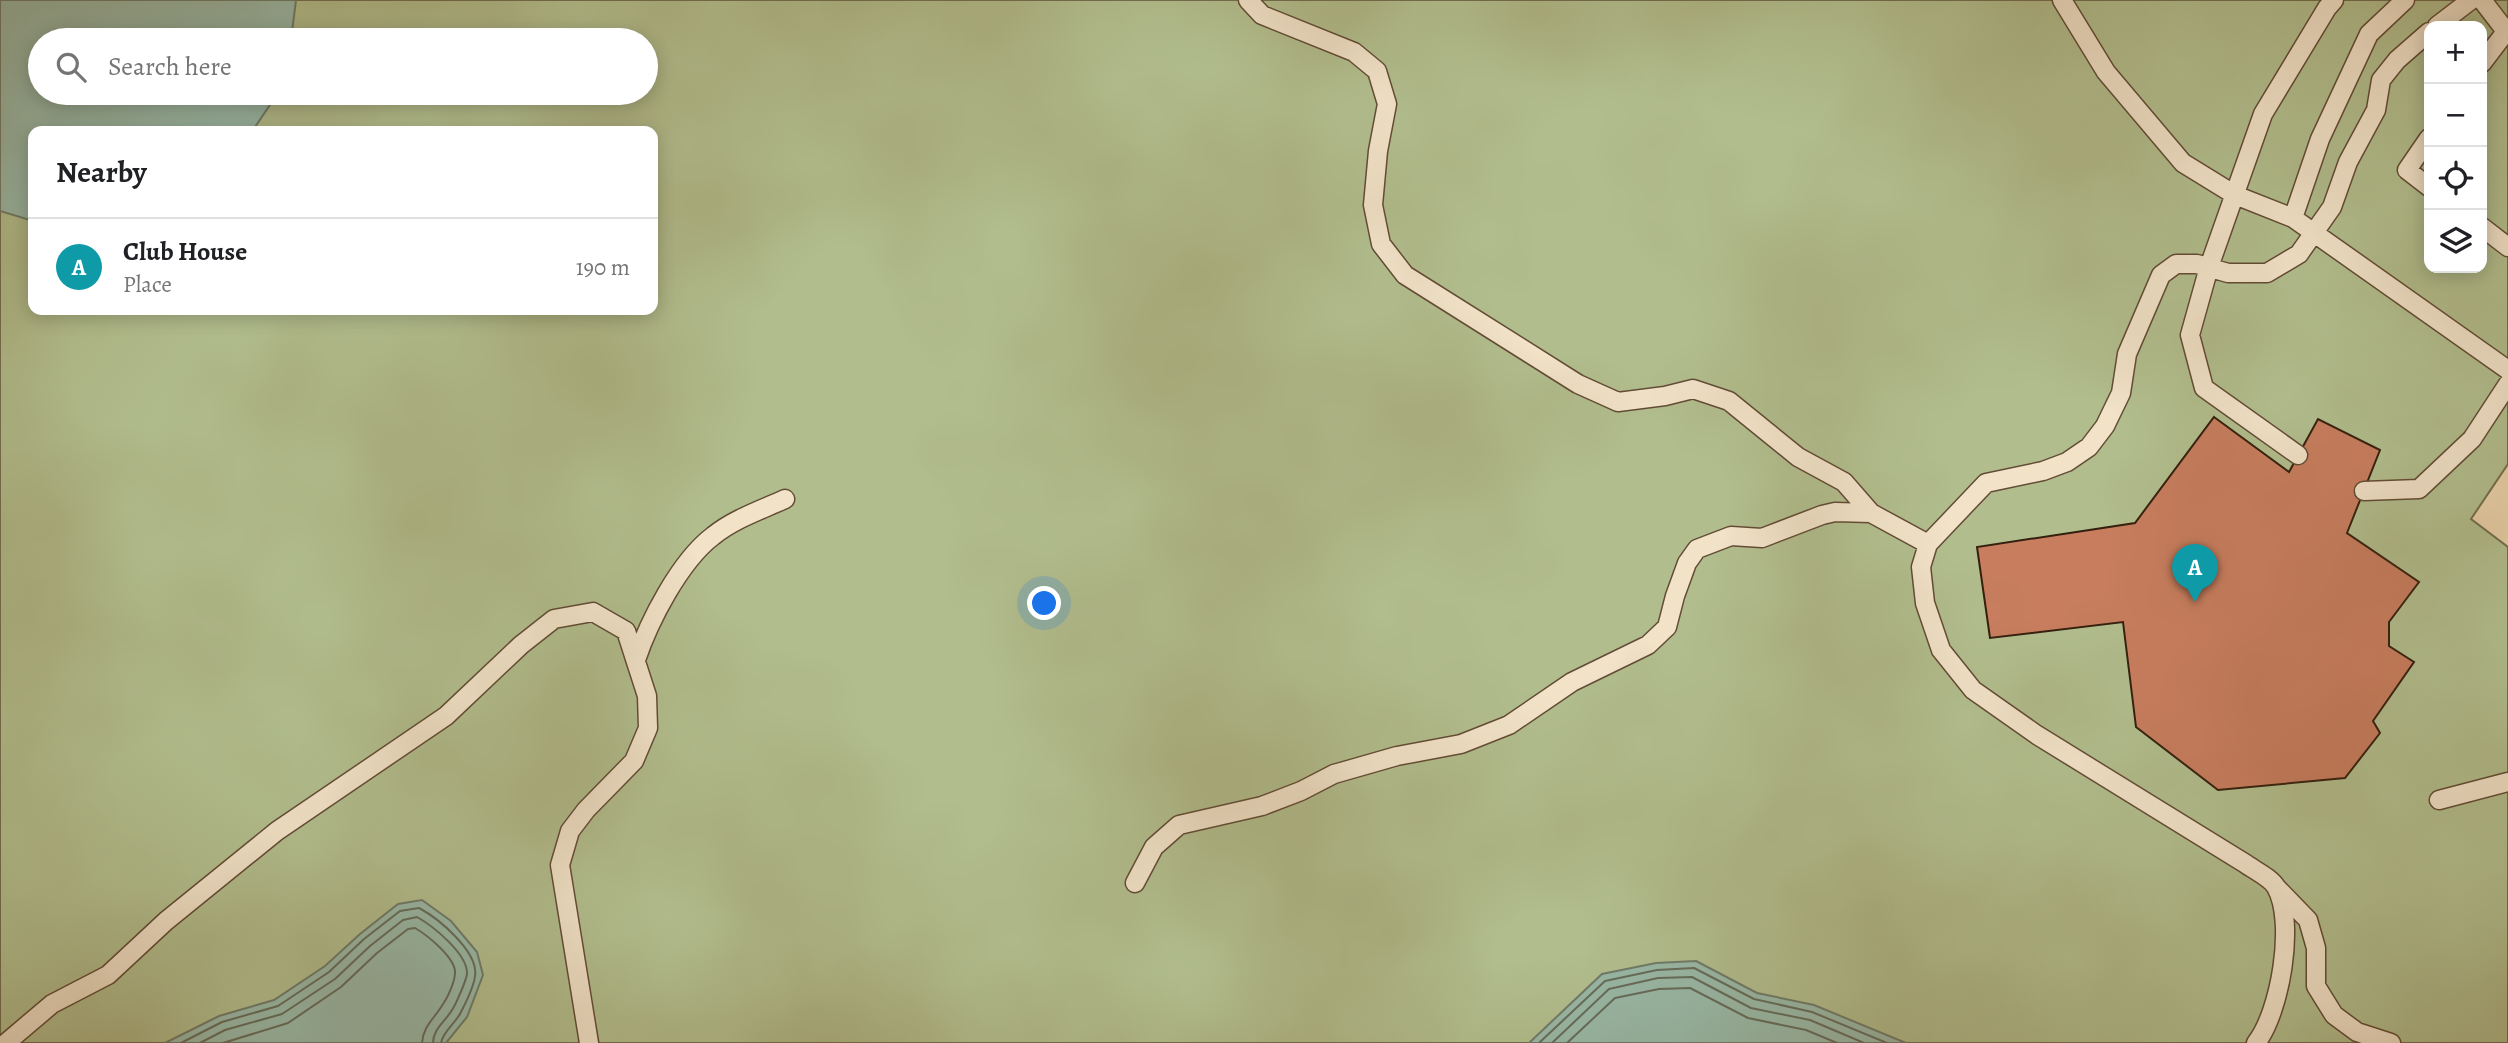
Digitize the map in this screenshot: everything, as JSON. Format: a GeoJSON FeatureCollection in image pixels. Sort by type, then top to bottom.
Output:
{"type":"FeatureCollection","features":[{"type":"Feature","properties":{"kind":"lane"},"geometry":{"type":"LineString","coordinates":[[1248,0],[1262,15],[1354,52],[1377,71],[1387,104],[1378,152],[1373,205],[1381,244],[1405,275],[1578,384],[1618,402],[1665,396],[1693,389],[1729,401],[1798,457],[1844,482],[1871,513],[1928,544]]}},
{"type":"Feature","properties":{"kind":"lane"},"geometry":{"type":"LineString","coordinates":[[2062,0],[2106,72],[2183,163],[2235,195],[2293,218],[2508,370]]}},
{"type":"Feature","properties":{"kind":"lane"},"geometry":{"type":"LineString","coordinates":[[2298,455],[2204,388],[2190,335],[2209,267],[2263,114],[2334,0]]}},
{"type":"Feature","properties":{"kind":"lane"},"geometry":{"type":"LineString","coordinates":[[2293,218],[2320,139],[2369,34],[2405,0]]}},
{"type":"Feature","properties":{"kind":"lane"},"geometry":{"type":"LineString","coordinates":[[2444,21],[2471,0]]}},
{"type":"Feature","properties":{"kind":"lane"},"geometry":{"type":"LineString","coordinates":[[2482,0],[2506,30],[2487,56]]}},
{"type":"Feature","properties":{"kind":"lane"},"geometry":{"type":"LineString","coordinates":[[2391,1043],[2357,1032],[2334,1015],[2316,986],[2316,948],[2308,920],[2275,886],[2246,864],[2037,735],[1973,690],[1941,650],[1925,603],[1921,567],[1928,544],[1986,483],[2043,471],[2067,462],[2089,447],[2105,426],[2121,393],[2127,354],[2161,275],[2176,264],[2197,264],[2228,273],[2266,273],[2299,254],[2332,207],[2348,162],[2376,110],[2381,80],[2397,60],[2424,36]]}},
{"type":"Feature","properties":{"kind":"lane"},"geometry":{"type":"LineString","coordinates":[[2424,145],[2407,170],[2424,183]]}},
{"type":"Feature","properties":{"kind":"lane"},"geometry":{"type":"LineString","coordinates":[[2487,231],[2508,247]]}},
{"type":"Feature","properties":{"kind":"lane"},"geometry":{"type":"LineString","coordinates":[[2364,491],[2419,489],[2472,439],[2508,384]]}},
{"type":"Feature","properties":{"kind":"lane"},"geometry":{"type":"LineString","coordinates":[[636,660],[656,612],[684,568],[711,537],[733,522],[785,499]]}},
{"type":"Feature","properties":{"kind":"lane"},"geometry":{"type":"LineString","coordinates":[[1135,883],[1154,847],[1179,825],[1262,806],[1347,770],[1397,756],[1461,744],[1509,725],[1572,682],[1648,645],[1667,627],[1687,563],[1697,549],[1731,536],[1762,538],[1836,512],[1871,513]]}},
{"type":"Feature","properties":{"kind":"lane"},"geometry":{"type":"LineString","coordinates":[[6,1043],[51,1004],[108,975],[166,921],[277,831],[446,716],[521,645],[554,619],[593,612],[626,631],[647,696],[648,728],[634,761],[569,831],[560,865],[589,1043]]}},
{"type":"Feature","properties":{"kind":"lane"},"geometry":{"type":"LineString","coordinates":[[2440,800],[2508,782]]}},
{"type":"Feature","properties":{"kind":"lane"},"geometry":{"type":"LineString","coordinates":[[2256,1043],[2269,1019],[2284,962],[2285,922],[2275,886]]}},
{"type":"Feature","properties":{"kind":"green space"},"geometry":{"type":"Polygon","coordinates":[[[0,0],[2508,0],[2508,464],[2471,519],[2508,547],[2508,1043],[0,1043],[0,0]]]}},
{"type":"Feature","properties":{"kind":"water"},"geometry":{"type":"Polygon","coordinates":[[[0,0],[296,0],[292,28],[28,28],[28,105],[270,105],[256,126],[28,126],[28,219],[0,211],[0,0]]]}},
{"type":"Feature","properties":{"kind":"water"},"geometry":{"type":"Polygon","coordinates":[[[422,900],[451,921],[477,952],[483,975],[467,1017],[446,1043],[165,1043],[219,1016],[274,1000],[325,966],[398,904],[422,900]]]}},
{"type":"Feature","properties":{"kind":"water"},"geometry":{"type":"Polygon","coordinates":[[[1696,961],[1757,993],[1814,1005],[1906,1043],[1529,1043],[1602,974],[1656,963],[1696,961]]]}},
{"type":"Feature","properties":{"kind":"building"},"geometry":{"type":"Polygon","coordinates":[[[2214,417],[2289,472],[2318,419],[2380,450],[2347,533],[2419,582],[2389,622],[2389,646],[2414,662],[2373,721],[2380,733],[2345,778],[2218,790],[2136,727],[2123,622],[1990,638],[1977,547],[2135,523],[2214,417]]]}},
{"type":"Feature","properties":{"kind":"place","name":"Club House"},"geometry":{"type":"Point","coordinates":[2195,602]}}]}
